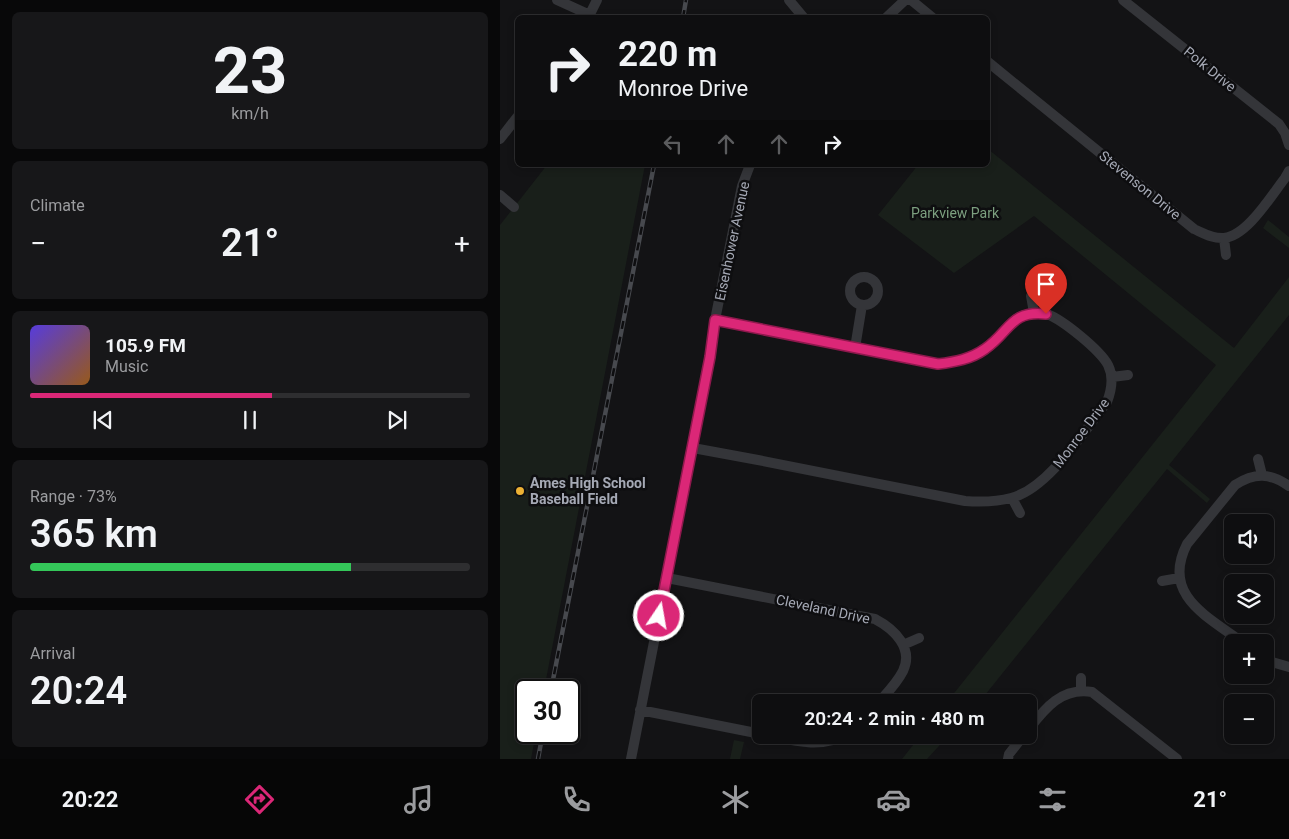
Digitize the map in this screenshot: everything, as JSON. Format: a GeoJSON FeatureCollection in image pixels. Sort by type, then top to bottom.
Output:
{"type":"FeatureCollection","features":[{"type":"Feature","properties":{"kind":"street"},"geometry":{"type":"LineString","coordinates":[[557,0],[587,15]]}},
{"type":"Feature","properties":{"kind":"street"},"geometry":{"type":"LineString","coordinates":[[590,15],[597,0]]}},
{"type":"Feature","properties":{"kind":"street"},"geometry":{"type":"LineString","coordinates":[[789,0],[802,15]]}},
{"type":"Feature","properties":{"kind":"street"},"geometry":{"type":"LineString","coordinates":[[889,15],[905,0]]}},
{"type":"Feature","properties":{"kind":"street"},"geometry":{"type":"LineString","coordinates":[[911,0],[929,15]]}},
{"type":"Feature","properties":{"kind":"street","name":"Polk Drive"},"geometry":{"type":"LineString","coordinates":[[1124,0],[1279,124],[1289,145]]}},
{"type":"Feature","properties":{"kind":"street","name":"Stevenson Drive"},"geometry":{"type":"LineString","coordinates":[[990,64],[1194,229],[1205,234],[1224,238]]}},
{"type":"Feature","properties":{"kind":"street"},"geometry":{"type":"LineString","coordinates":[[500,139],[515,120]]}},
{"type":"Feature","properties":{"kind":"street","name":"Eisenhower Avenue"},"geometry":{"type":"LineString","coordinates":[[631,759],[693,448],[715,320],[742,186],[749,167]]}},
{"type":"Feature","properties":{"kind":"street"},"geometry":{"type":"LineString","coordinates":[[1226,255],[1224,238],[1234,236],[1251,221],[1289,171]]}},
{"type":"Feature","properties":{"kind":"street"},"geometry":{"type":"LineString","coordinates":[[500,195],[514,207]]}},
{"type":"Feature","properties":{"kind":"street"},"geometry":{"type":"LineString","coordinates":[[1031,296],[1034,313]]}},
{"type":"Feature","properties":{"kind":"street"},"geometry":{"type":"LineString","coordinates":[[855,348],[862,305]]}},
{"type":"Feature","properties":{"kind":"street"},"geometry":{"type":"LineString","coordinates":[[715,320],[938,364],[954,362],[978,354],[996,339],[1010,323],[1022,316],[1034,313],[1046,314],[1061,321],[1099,353],[1108,365],[1112,377],[1128,376]]}},
{"type":"Feature","properties":{"kind":"street","name":"Monroe Drive"},"geometry":{"type":"LineString","coordinates":[[693,448],[965,501],[988,502],[1012,498],[1028,490],[1057,466],[1107,402],[1112,389],[1112,377]]}},
{"type":"Feature","properties":{"kind":"street"},"geometry":{"type":"LineString","coordinates":[[1258,459],[1262,475]]}},
{"type":"Feature","properties":{"kind":"street"},"geometry":{"type":"LineString","coordinates":[[1232,634],[1186,597],[1179,578],[1178,566],[1182,554],[1193,537],[1236,485],[1245,479],[1262,475],[1271,476],[1289,486]]}},
{"type":"Feature","properties":{"kind":"street"},"geometry":{"type":"LineString","coordinates":[[1012,498],[1020,513]]}},
{"type":"Feature","properties":{"kind":"street","name":"Cleveland Drive"},"geometry":{"type":"LineString","coordinates":[[667,578],[875,619],[892,630],[903,644]]}},
{"type":"Feature","properties":{"kind":"street"},"geometry":{"type":"LineString","coordinates":[[1162,580],[1179,578]]}},
{"type":"Feature","properties":{"kind":"street"},"geometry":{"type":"LineString","coordinates":[[885,694],[904,670],[906,662],[903,644],[919,638]]}},
{"type":"Feature","properties":{"kind":"street"},"geometry":{"type":"LineString","coordinates":[[1274,664],[1289,667]]}},
{"type":"Feature","properties":{"kind":"street"},"geometry":{"type":"LineString","coordinates":[[1081,678],[1082,690]]}},
{"type":"Feature","properties":{"kind":"street"},"geometry":{"type":"LineString","coordinates":[[1037,719],[1056,699],[1082,690],[1092,692],[1177,759]]}},
{"type":"Feature","properties":{"kind":"street"},"geometry":{"type":"LineString","coordinates":[[640,710],[752,732]]}},
{"type":"Feature","properties":{"kind":"street"},"geometry":{"type":"LineString","coordinates":[[1008,759],[1009,754],[1017,744]]}},
{"type":"Feature","properties":{"kind":"green space","name":"Parkview Park"},"geometry":{"type":"Polygon","coordinates":[[[990,151],[1234,348],[1289,277],[1289,315],[1169,465],[1210,499],[1207,503],[1167,469],[986,694],[953,694],[1216,365],[1034,216],[954,273],[878,215],[916,167],[990,167],[990,151]]]}},
{"type":"Feature","properties":{"kind":"green space"},"geometry":{"type":"Polygon","coordinates":[[[545,167],[645,167],[546,679],[515,679],[515,744],[534,744],[531,759],[500,759],[500,225],[545,167]]]}},
{"type":"Feature","properties":{"kind":"green space"},"geometry":{"type":"Polygon","coordinates":[[[1268,220],[1289,237],[1289,248],[1263,228],[1268,220]]]}},
{"type":"Feature","properties":{"kind":"green space"},"geometry":{"type":"Polygon","coordinates":[[[734,740],[744,742],[740,759],[730,759],[734,740]]]}},
{"type":"Feature","properties":{"kind":"green space"},"geometry":{"type":"Polygon","coordinates":[[[914,744],[941,744],[927,759],[902,759],[914,744]]]}},
{"type":"Feature","properties":{"kind":"railway"},"geometry":{"type":"LineString","coordinates":[[684,15],[686,0]]}},
{"type":"Feature","properties":{"kind":"railway"},"geometry":{"type":"LineString","coordinates":[[553,679],[654,167]]}},
{"type":"Feature","properties":{"kind":"railway"},"geometry":{"type":"LineString","coordinates":[[538,759],[541,744]]}},
{"type":"Feature","properties":{"kind":"place","name":"Ames High School Baseball Field"},"geometry":{"type":"Point","coordinates":[520,491]}},
{"type":"Feature","properties":{"kind":"route"},"geometry":{"type":"LineString","coordinates":[[659,616],[710,357],[715,320],[938,364],[954,362],[978,354],[987,348],[1010,323],[1022,316],[1034,313],[1046,314]]}}]}
